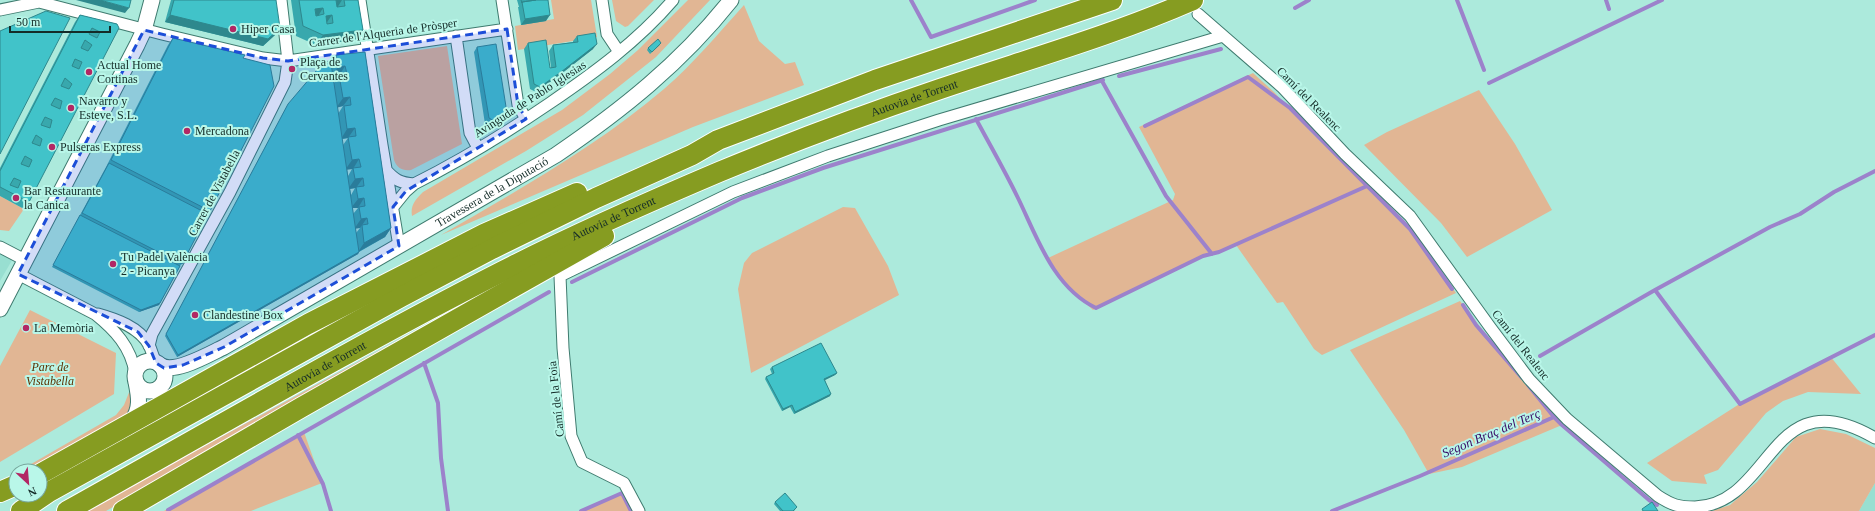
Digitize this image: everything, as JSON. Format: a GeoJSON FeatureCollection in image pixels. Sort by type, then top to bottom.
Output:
{"type":"FeatureCollection","features":[{"type":"Feature","properties":{"kind":"highway","name":"Autovia de Torrent"},"geometry":{"type":"LineString","coordinates":[[21,511],[49,492],[492,249],[596,198],[692,155],[718,140],[876,80],[1112,0]]}},
{"type":"Feature","properties":{"kind":"highway","name":"Autovia de Torrent"},"geometry":{"type":"LineString","coordinates":[[67,511],[414,318],[504,270],[601,223],[718,172],[799,140],[939,89],[1066,48],[1160,14],[1196,7]]}},
{"type":"Feature","properties":{"kind":"highway"},"geometry":{"type":"LineString","coordinates":[[48,469],[132,421],[308,324],[484,234],[687,146],[718,140]]}},
{"type":"Feature","properties":{"kind":"highway"},"geometry":{"type":"LineString","coordinates":[[123,511],[302,407],[718,172]]}},
{"type":"Feature","properties":{"kind":"street"},"geometry":{"type":"LineString","coordinates":[[0,308],[144,30],[152,0]]}},
{"type":"Feature","properties":{"kind":"street","name":"Carrer de Vistabella"},"geometry":{"type":"LineString","coordinates":[[149,346],[152,334],[230,192],[285,82],[288,60],[281,0]]}},
{"type":"Feature","properties":{"kind":"street"},"geometry":{"type":"LineString","coordinates":[[360,0],[399,246]]}},
{"type":"Feature","properties":{"kind":"street"},"geometry":{"type":"LineString","coordinates":[[502,0],[518,105],[526,119]]}},
{"type":"Feature","properties":{"kind":"street"},"geometry":{"type":"LineString","coordinates":[[602,0],[607,34],[619,52]]}},
{"type":"Feature","properties":{"kind":"street","name":"Avinguda de Pablo Iglesias"},"geometry":{"type":"LineString","coordinates":[[393,207],[406,190],[414,184],[526,119],[577,85],[655,21],[673,0]]}},
{"type":"Feature","properties":{"kind":"street","name":"Travessera de la Diputació"},"geometry":{"type":"LineString","coordinates":[[158,389],[192,370],[224,347],[556,155],[601,124],[657,79],[715,20],[731,0]]}},
{"type":"Feature","properties":{"kind":"street","name":"Carrer de l'Alqueria de Pròsper"},"geometry":{"type":"LineString","coordinates":[[2,6],[39,2],[144,30],[263,58],[288,60],[506,29]]}},
{"type":"Feature","properties":{"kind":"street","name":"Camí del Realenc"},"geometry":{"type":"LineString","coordinates":[[1196,7],[1223,36],[1282,87],[1345,154],[1410,216],[1490,328],[1529,379],[1566,419],[1658,496],[1672,505],[1685,507],[1707,506],[1726,498],[1750,478],[1784,437],[1798,428],[1810,423],[1837,422],[1857,428],[1875,438]]}},
{"type":"Feature","properties":{"kind":"street"},"geometry":{"type":"LineString","coordinates":[[456,36],[470,133],[478,148]]}},
{"type":"Feature","properties":{"kind":"street","name":"Camí de la Foia"},"geometry":{"type":"LineString","coordinates":[[639,511],[624,483],[582,462],[572,436],[564,348],[560,276],[733,192],[828,156],[939,120],[1223,36]]}},
{"type":"Feature","properties":{"kind":"street"},"geometry":{"type":"LineString","coordinates":[[386,170],[394,179],[401,183],[414,184]]}},
{"type":"Feature","properties":{"kind":"street"},"geometry":{"type":"LineString","coordinates":[[0,247],[25,260]]}},
{"type":"Feature","properties":{"kind":"street"},"geometry":{"type":"LineString","coordinates":[[18,274],[95,314],[113,330],[125,344],[134,365],[139,403],[137,414],[132,421]]}},
{"type":"Feature","properties":{"kind":"street"},"geometry":{"type":"LineString","coordinates":[[95,314],[112,318],[138,332],[149,346],[165,378],[164,382],[158,389],[153,391],[143,390],[135,378]]}},
{"type":"Feature","properties":{"kind":"street","name":"Travessera de la Diputació"},"geometry":{"type":"LineString","coordinates":[[158,364],[167,368],[183,365],[224,347]]}},
{"type":"Feature","properties":{"kind":"street"},"geometry":{"type":"LineString","coordinates":[[135,378],[143,363],[147,361],[158,364]]}},
{"type":"Feature","properties":{"kind":"highlighted area"},"geometry":{"type":"Polygon","coordinates":[[[507,29],[518,105],[526,119],[406,191],[393,207],[399,246],[224,347],[183,365],[164,368],[156,363],[149,346],[138,332],[18,274],[144,30],[263,58],[288,61],[507,29]]]}},
{"type":"Feature","properties":{"kind":"shaded area"},"geometry":{"type":"Polygon","coordinates":[[[0,247],[15,255],[0,281],[0,247]]]}},
{"type":"Feature","properties":{"kind":"shaded area"},"geometry":{"type":"Polygon","coordinates":[[[1875,483],[1875,511],[1859,511],[1875,483]]]}},
{"type":"Feature","properties":{"kind":"green space"},"geometry":{"type":"Polygon","coordinates":[[[551,0],[591,0],[597,37],[518,50],[515,26],[554,19],[551,0]]]}},
{"type":"Feature","properties":{"kind":"green space"},"geometry":{"type":"Polygon","coordinates":[[[612,0],[654,0],[628,26],[625,27],[616,21],[612,0]]]}},
{"type":"Feature","properties":{"kind":"green space"},"geometry":{"type":"Polygon","coordinates":[[[688,0],[710,0],[656,57],[583,115],[526,151],[412,216],[413,205],[423,192],[562,110],[610,74],[638,50],[688,0]]]}},
{"type":"Feature","properties":{"kind":"green space"},"geometry":{"type":"Polygon","coordinates":[[[744,5],[759,41],[785,64],[795,62],[804,85],[693,127],[441,235],[556,167],[584,149],[638,110],[664,89],[685,69],[744,5]]]}},
{"type":"Feature","properties":{"kind":"green space"},"geometry":{"type":"Polygon","coordinates":[[[447,46],[462,144],[411,170],[402,169],[398,167],[394,160],[378,56],[447,46]]]}},
{"type":"Feature","properties":{"kind":"green space"},"geometry":{"type":"Polygon","coordinates":[[[1253,73],[1274,92],[1314,135],[1368,187],[1418,240],[1456,293],[1322,355],[1314,349],[1283,302],[1277,303],[1236,245],[1214,252],[1093,310],[1066,285],[1048,258],[1173,200],[1175,194],[1139,127],[1253,73]]]}},
{"type":"Feature","properties":{"kind":"green space"},"geometry":{"type":"Polygon","coordinates":[[[1479,90],[1515,144],[1552,210],[1467,257],[1441,223],[1364,145],[1387,132],[1479,90]]]}},
{"type":"Feature","properties":{"kind":"green space"},"geometry":{"type":"Polygon","coordinates":[[[0,196],[24,209],[9,231],[0,230],[0,196]]]}},
{"type":"Feature","properties":{"kind":"green space"},"geometry":{"type":"Polygon","coordinates":[[[843,207],[855,208],[888,266],[899,295],[751,373],[738,289],[744,263],[752,253],[843,207]]]}},
{"type":"Feature","properties":{"kind":"green space"},"geometry":{"type":"Polygon","coordinates":[[[1460,301],[1518,376],[1562,425],[1462,467],[1429,474],[1404,430],[1350,350],[1460,301]]]}},
{"type":"Feature","properties":{"kind":"green space","name":"Parc de Vistabella"},"geometry":{"type":"Polygon","coordinates":[[[30,310],[116,353],[114,394],[0,462],[0,366],[30,310]]]}},
{"type":"Feature","properties":{"kind":"green space"},"geometry":{"type":"Polygon","coordinates":[[[418,329],[420,330],[106,511],[86,511],[418,329]]]}},
{"type":"Feature","properties":{"kind":"green space"},"geometry":{"type":"Polygon","coordinates":[[[1830,356],[1861,394],[1808,392],[1783,401],[1766,413],[1718,470],[1704,475],[1707,484],[1672,481],[1647,463],[1741,403],[1830,356]]]}},
{"type":"Feature","properties":{"kind":"green space"},"geometry":{"type":"Polygon","coordinates":[[[130,390],[132,401],[129,414],[45,463],[33,463],[116,415],[124,405],[130,390]]]}},
{"type":"Feature","properties":{"kind":"green space"},"geometry":{"type":"Polygon","coordinates":[[[1820,429],[1846,434],[1875,448],[1875,483],[1859,511],[1712,511],[1730,505],[1757,482],[1796,437],[1820,429]]]}},
{"type":"Feature","properties":{"kind":"green space"},"geometry":{"type":"Polygon","coordinates":[[[304,432],[322,483],[251,511],[164,511],[304,432]]]}},
{"type":"Feature","properties":{"kind":"green space"},"geometry":{"type":"Polygon","coordinates":[[[624,493],[633,511],[583,511],[624,493]]]}},
{"type":"Feature","properties":{"kind":"building"},"geometry":{"type":"Polygon","coordinates":[[[100,0],[131,0],[129,8],[100,0]]]}},
{"type":"Feature","properties":{"kind":"building","name":"Hiper Casa"},"geometry":{"type":"Polygon","coordinates":[[[174,0],[276,0],[280,28],[268,39],[170,15],[174,0]]]}},
{"type":"Feature","properties":{"kind":"building"},"geometry":{"type":"Polygon","coordinates":[[[299,0],[336,0],[337,7],[345,6],[344,0],[358,0],[363,30],[323,35],[303,26],[299,0]],[[323,8],[315,9],[316,16],[324,14],[323,8]],[[332,15],[326,16],[327,24],[333,23],[332,15]]]}},
{"type":"Feature","properties":{"kind":"building"},"geometry":{"type":"Polygon","coordinates":[[[521,0],[536,0],[522,3],[521,0]]]}},
{"type":"Feature","properties":{"kind":"building"},"geometry":{"type":"Polygon","coordinates":[[[548,0],[550,15],[525,19],[522,2],[548,0]]]}},
{"type":"Feature","properties":{"kind":"building"},"geometry":{"type":"Polygon","coordinates":[[[46,11],[70,18],[0,154],[0,31],[46,11]]]}},
{"type":"Feature","properties":{"kind":"building"},"geometry":{"type":"Polygon","coordinates":[[[80,15],[117,24],[119,28],[29,202],[0,187],[0,171],[80,15]],[[92,28],[89,34],[97,38],[100,32],[92,28]],[[85,40],[81,48],[88,51],[92,45],[85,40]],[[75,59],[72,66],[79,69],[82,62],[75,59]],[[65,78],[61,86],[69,89],[72,84],[65,78]],[[55,98],[51,105],[60,109],[62,101],[55,98]],[[45,117],[41,125],[50,128],[52,120],[45,117]],[[36,135],[32,143],[40,146],[42,139],[36,135]],[[25,156],[21,164],[29,167],[32,160],[25,156]],[[14,178],[10,185],[18,188],[21,181],[14,178]]]}},
{"type":"Feature","properties":{"kind":"building"},"geometry":{"type":"Polygon","coordinates":[[[595,33],[597,44],[540,87],[534,84],[528,43],[546,40],[550,68],[556,67],[553,45],[578,42],[577,36],[595,33]]]}},
{"type":"Feature","properties":{"kind":"building","name":"Mercadona"},"geometry":{"type":"Polygon","coordinates":[[[173,38],[245,55],[243,58],[270,65],[274,86],[210,211],[111,160],[173,38]]]}},
{"type":"Feature","properties":{"kind":"building"},"geometry":{"type":"Polygon","coordinates":[[[658,39],[661,43],[652,52],[648,48],[658,39]]]}},
{"type":"Feature","properties":{"kind":"building"},"geometry":{"type":"Polygon","coordinates":[[[496,44],[507,113],[494,121],[489,118],[477,47],[496,44]]]}},
{"type":"Feature","properties":{"kind":"building"},"geometry":{"type":"Polygon","coordinates":[[[365,52],[391,228],[364,243],[362,225],[368,224],[367,218],[361,219],[359,207],[365,206],[364,198],[358,199],[356,187],[364,186],[363,178],[355,179],[353,168],[361,167],[359,159],[352,160],[348,137],[356,136],[355,128],[347,129],[344,106],[351,105],[350,97],[343,98],[339,75],[347,74],[345,66],[338,67],[336,55],[365,52]]]}},
{"type":"Feature","properties":{"kind":"building"},"geometry":{"type":"Polygon","coordinates":[[[331,63],[359,252],[178,355],[166,334],[288,104],[322,64],[331,63]]]}},
{"type":"Feature","properties":{"kind":"building"},"geometry":{"type":"Polygon","coordinates":[[[109,163],[208,214],[182,264],[82,213],[109,163]]]}},
{"type":"Feature","properties":{"kind":"building"},"geometry":{"type":"Polygon","coordinates":[[[80,215],[180,266],[160,303],[141,310],[53,265],[80,215]]]}},
{"type":"Feature","properties":{"kind":"building"},"geometry":{"type":"Polygon","coordinates":[[[821,343],[837,373],[824,379],[831,394],[795,412],[792,405],[783,409],[766,377],[774,373],[772,367],[821,343]]]}},
{"type":"Feature","properties":{"kind":"building"},"geometry":{"type":"Polygon","coordinates":[[[785,493],[797,507],[793,511],[783,511],[775,502],[785,493]]]}},
{"type":"Feature","properties":{"kind":"building"},"geometry":{"type":"Polygon","coordinates":[[[1652,502],[1658,511],[1643,511],[1642,509],[1652,502]]]}},
{"type":"Feature","properties":{"kind":"waterway"},"geometry":{"type":"LineString","coordinates":[[911,0],[931,37],[1035,0]]}},
{"type":"Feature","properties":{"kind":"waterway"},"geometry":{"type":"LineString","coordinates":[[1295,8],[1309,0]]}},
{"type":"Feature","properties":{"kind":"waterway"},"geometry":{"type":"LineString","coordinates":[[1457,0],[1484,70]]}},
{"type":"Feature","properties":{"kind":"waterway"},"geometry":{"type":"LineString","coordinates":[[1606,0],[1609,9]]}},
{"type":"Feature","properties":{"kind":"waterway"},"geometry":{"type":"LineString","coordinates":[[1489,83],[1662,0]]}},
{"type":"Feature","properties":{"kind":"waterway"},"geometry":{"type":"LineString","coordinates":[[1119,76],[1221,49]]}},
{"type":"Feature","properties":{"kind":"waterway"},"geometry":{"type":"LineString","coordinates":[[1145,126],[1248,77],[1290,108],[1410,229],[1452,289]]}},
{"type":"Feature","properties":{"kind":"waterway"},"geometry":{"type":"LineString","coordinates":[[572,282],[742,198],[823,168],[1103,80]]}},
{"type":"Feature","properties":{"kind":"waterway"},"geometry":{"type":"LineString","coordinates":[[1102,81],[1166,196],[1212,254]]}},
{"type":"Feature","properties":{"kind":"waterway"},"geometry":{"type":"LineString","coordinates":[[976,119],[1003,168],[1048,260],[1068,287],[1081,299],[1096,308],[1203,256],[1219,252],[1367,186]]}},
{"type":"Feature","properties":{"kind":"waterway"},"geometry":{"type":"LineString","coordinates":[[1540,356],[1655,290],[1770,227],[1800,214],[1834,192],[1875,171]]}},
{"type":"Feature","properties":{"kind":"waterway"},"geometry":{"type":"LineString","coordinates":[[1655,290],[1740,404],[1875,335]]}},
{"type":"Feature","properties":{"kind":"waterway"},"geometry":{"type":"LineString","coordinates":[[168,510],[549,292]]}},
{"type":"Feature","properties":{"kind":"waterway"},"geometry":{"type":"LineString","coordinates":[[1463,305],[1476,325],[1522,378]]}},
{"type":"Feature","properties":{"kind":"waterway"},"geometry":{"type":"LineString","coordinates":[[424,363],[438,403],[441,458],[448,511]]}},
{"type":"Feature","properties":{"kind":"waterway"},"geometry":{"type":"LineString","coordinates":[[1528,385],[1554,417]]}},
{"type":"Feature","properties":{"kind":"waterway","name":"Segon Braç del Terç"},"geometry":{"type":"LineString","coordinates":[[1332,511],[1420,476],[1554,417],[1649,500],[1657,505]]}},
{"type":"Feature","properties":{"kind":"waterway"},"geometry":{"type":"LineString","coordinates":[[298,435],[323,484],[331,511]]}},
{"type":"Feature","properties":{"kind":"waterway"},"geometry":{"type":"LineString","coordinates":[[581,511],[622,493],[631,511]]}},
{"type":"Feature","properties":{"kind":"place","name":"Hiper Casa"},"geometry":{"type":"Point","coordinates":[233,29]}},
{"type":"Feature","properties":{"kind":"place","name":"Plaça de Cervantes"},"geometry":{"type":"Point","coordinates":[292,69]}},
{"type":"Feature","properties":{"kind":"place","name":"Actual Home Cortinas"},"geometry":{"type":"Point","coordinates":[89,72]}},
{"type":"Feature","properties":{"kind":"place","name":"Navarro y Esteve, S.L."},"geometry":{"type":"Point","coordinates":[71,108]}},
{"type":"Feature","properties":{"kind":"place","name":"Mercadona"},"geometry":{"type":"Point","coordinates":[187,131]}},
{"type":"Feature","properties":{"kind":"place","name":"Pulseras Express"},"geometry":{"type":"Point","coordinates":[52,147]}},
{"type":"Feature","properties":{"kind":"place","name":"Bar Restaurante la Canica"},"geometry":{"type":"Point","coordinates":[16,198]}},
{"type":"Feature","properties":{"kind":"place","name":"Tu Padel València 2 - Picanya"},"geometry":{"type":"Point","coordinates":[113,264]}},
{"type":"Feature","properties":{"kind":"place","name":"Clandestine Box"},"geometry":{"type":"Point","coordinates":[195,315]}},
{"type":"Feature","properties":{"kind":"place","name":"La Memòria"},"geometry":{"type":"Point","coordinates":[26,328]}}]}
